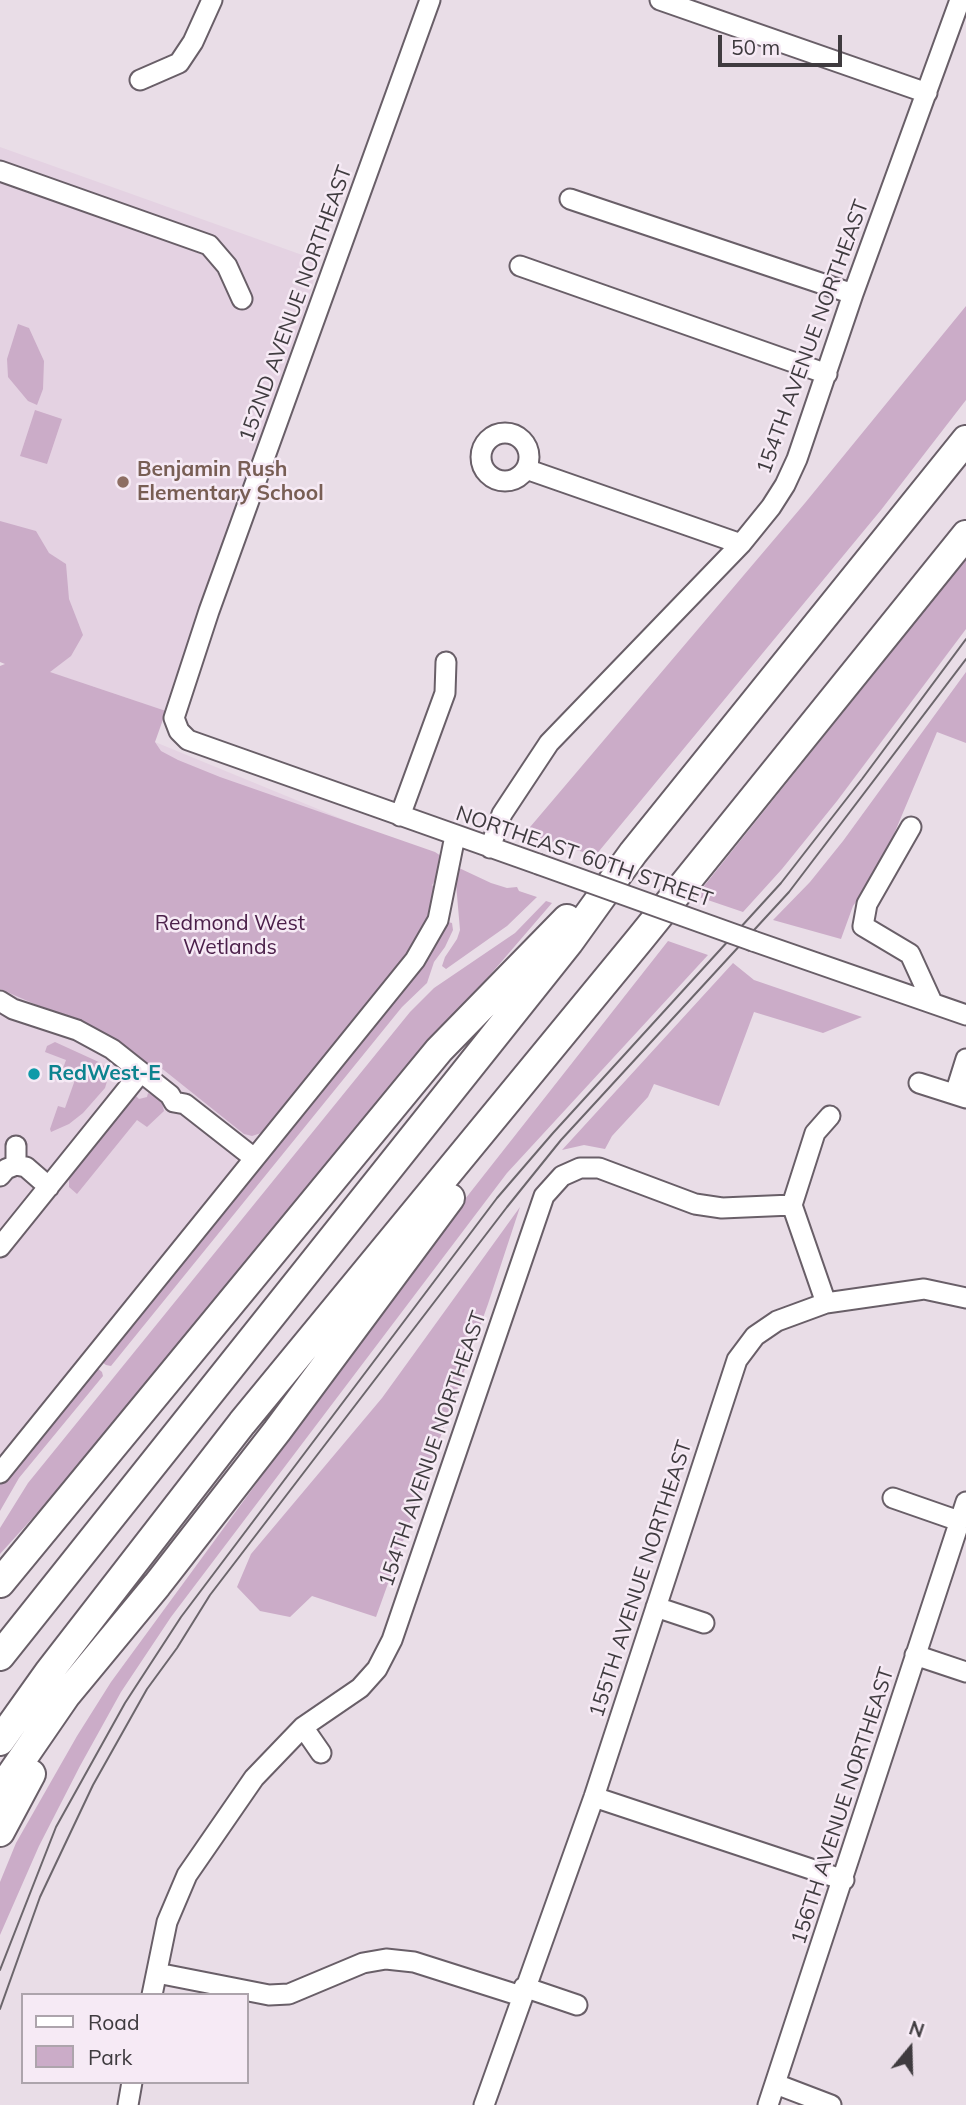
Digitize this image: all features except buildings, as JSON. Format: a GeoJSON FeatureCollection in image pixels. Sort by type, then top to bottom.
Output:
{"type":"FeatureCollection","features":[{"type":"Feature","properties":{"kind":"highway"},"geometry":{"type":"LineString","coordinates":[[0,1656],[561,953],[633,853],[966,440]]}},
{"type":"Feature","properties":{"kind":"highway"},"geometry":{"type":"LineString","coordinates":[[0,1741],[49,1672],[242,1423],[640,939],[966,535]]}},
{"type":"Feature","properties":{"kind":"highway"},"geometry":{"type":"LineString","coordinates":[[0,1583],[439,1049],[633,853]]}},
{"type":"Feature","properties":{"kind":"highway"},"geometry":{"type":"LineString","coordinates":[[0,1791],[66,1695],[157,1586],[277,1431],[640,939]]}},
{"type":"Feature","properties":{"kind":"highway"},"geometry":{"type":"LineString","coordinates":[[0,1832],[34,1770],[157,1586]]}},
{"type":"Feature","properties":{"kind":"street"},"geometry":{"type":"LineString","coordinates":[[140,80],[178,63],[193,42],[212,0]]}},
{"type":"Feature","properties":{"kind":"street","name":"152ND AVENUE NORTHEAST"},"geometry":{"type":"LineString","coordinates":[[188,740],[179,731],[174,718],[180,697],[430,0]]}},
{"type":"Feature","properties":{"kind":"street"},"geometry":{"type":"LineString","coordinates":[[660,0],[927,93]]}},
{"type":"Feature","properties":{"kind":"street","name":"154TH AVENUE NORTHEAST"},"geometry":{"type":"LineString","coordinates":[[490,848],[502,814],[549,743],[741,544],[785,485],[960,0]]}},
{"type":"Feature","properties":{"kind":"street"},"geometry":{"type":"LineString","coordinates":[[0,171],[209,245],[227,266],[242,299]]}},
{"type":"Feature","properties":{"kind":"street"},"geometry":{"type":"LineString","coordinates":[[570,199],[853,295]]}},
{"type":"Feature","properties":{"kind":"street"},"geometry":{"type":"LineString","coordinates":[[520,266],[827,374]]}},
{"type":"Feature","properties":{"kind":"street"},"geometry":{"type":"LineString","coordinates":[[526,468],[741,544]]}},
{"type":"Feature","properties":{"kind":"street"},"geometry":{"type":"LineString","coordinates":[[400,816],[445,692],[446,662]]}},
{"type":"Feature","properties":{"kind":"street","name":"NORTHEAST 60TH STREET"},"geometry":{"type":"LineString","coordinates":[[188,740],[966,1015]]}},
{"type":"Feature","properties":{"kind":"street"},"geometry":{"type":"LineString","coordinates":[[911,827],[867,904],[863,926],[910,954],[932,1002]]}},
{"type":"Feature","properties":{"kind":"street"},"geometry":{"type":"LineString","coordinates":[[0,1473],[415,960],[438,920],[455,835]]}},
{"type":"Feature","properties":{"kind":"street"},"geometry":{"type":"LineString","coordinates":[[0,1001],[13,1009],[77,1031],[112,1049],[170,1095],[174,1102],[185,1104],[254,1157]]}},
{"type":"Feature","properties":{"kind":"street"},"geometry":{"type":"LineString","coordinates":[[919,1083],[961,1096],[966,1059]]}},
{"type":"Feature","properties":{"kind":"street"},"geometry":{"type":"LineString","coordinates":[[0,1247],[141,1072]]}},
{"type":"Feature","properties":{"kind":"street"},"geometry":{"type":"LineString","coordinates":[[826,1303],[792,1205],[814,1133],[830,1116]]}},
{"type":"Feature","properties":{"kind":"street"},"geometry":{"type":"LineString","coordinates":[[10,1162],[26,1167],[49,1187]]}},
{"type":"Feature","properties":{"kind":"street","name":"154TH AVENUE NORTHEAST"},"geometry":{"type":"LineString","coordinates":[[152,1993],[167,1922],[187,1875],[254,1778],[303,1727],[360,1688],[377,1669],[392,1640],[544,1196],[562,1176],[580,1168],[599,1168],[695,1203],[722,1208],[792,1205]]}},
{"type":"Feature","properties":{"kind":"street","name":"155TH AVENUE NORTHEAST"},"geometry":{"type":"LineString","coordinates":[[484,2105],[594,1797],[737,1360],[755,1336],[777,1321],[826,1303],[924,1289],[966,1297]]}},
{"type":"Feature","properties":{"kind":"street"},"geometry":{"type":"LineString","coordinates":[[893,1498],[959,1521]]}},
{"type":"Feature","properties":{"kind":"street","name":"156TH AVENUE NORTHEAST"},"geometry":{"type":"LineString","coordinates":[[768,2105],[966,1502]]}},
{"type":"Feature","properties":{"kind":"street"},"geometry":{"type":"LineString","coordinates":[[656,1607],[704,1623]]}},
{"type":"Feature","properties":{"kind":"street"},"geometry":{"type":"LineString","coordinates":[[915,1655],[966,1672]]}},
{"type":"Feature","properties":{"kind":"street"},"geometry":{"type":"LineString","coordinates":[[303,1727],[321,1753]]}},
{"type":"Feature","properties":{"kind":"street"},"geometry":{"type":"LineString","coordinates":[[594,1797],[844,1880]]}},
{"type":"Feature","properties":{"kind":"street"},"geometry":{"type":"LineString","coordinates":[[157,1973],[269,1995],[289,1994],[363,1963],[386,1959],[414,1962],[577,2005]]}},
{"type":"Feature","properties":{"kind":"street"},"geometry":{"type":"LineString","coordinates":[[128,2105],[132,2084]]}},
{"type":"Feature","properties":{"kind":"street"},"geometry":{"type":"LineString","coordinates":[[776,2084],[831,2105]]}},
{"type":"Feature","properties":{"kind":"shaded area","name":"Benjamin Rush Elementary School"},"geometry":{"type":"Polygon","coordinates":[[[0,147],[319,261],[308,301],[166,711],[49,672],[0,662],[0,147]]]}},
{"type":"Feature","properties":{"kind":"shaded area","name":"Redmond West Wetlands"},"geometry":{"type":"Polygon","coordinates":[[[0,689],[155,742],[442,860],[440,942],[0,1481],[0,689]]]}},
{"type":"Feature","properties":{"kind":"green space"},"geometry":{"type":"Polygon","coordinates":[[[966,306],[966,400],[881,510],[595,856],[525,833],[805,503],[966,306]]]}},
{"type":"Feature","properties":{"kind":"green space"},"geometry":{"type":"Polygon","coordinates":[[[18,324],[29,328],[44,361],[43,389],[37,405],[28,401],[8,377],[7,359],[18,324]]]}},
{"type":"Feature","properties":{"kind":"green space"},"geometry":{"type":"Polygon","coordinates":[[[35,410],[62,419],[47,464],[20,456],[35,410]]]}},
{"type":"Feature","properties":{"kind":"green space","name":"Redmond West Wetlands"},"geometry":{"type":"Polygon","coordinates":[[[0,521],[36,531],[49,553],[66,564],[69,599],[83,635],[71,656],[50,672],[166,711],[155,742],[161,751],[178,760],[441,856],[443,868],[432,885],[438,892],[433,913],[409,951],[295,1091],[275,1120],[261,1133],[252,1136],[244,1134],[155,1063],[151,1066],[99,1032],[0,989],[0,666],[5,664],[0,662],[0,521]]]}},
{"type":"Feature","properties":{"kind":"green space"},"geometry":{"type":"Polygon","coordinates":[[[966,559],[966,629],[837,801],[743,912],[696,896],[966,559]]]}},
{"type":"Feature","properties":{"kind":"green space"},"geometry":{"type":"Polygon","coordinates":[[[966,672],[966,743],[937,732],[878,872],[853,906],[841,939],[773,920],[810,882],[843,841],[966,672]]]}},
{"type":"Feature","properties":{"kind":"green space"},"geometry":{"type":"Polygon","coordinates":[[[459,868],[491,883],[507,888],[517,887],[519,891],[537,897],[507,926],[446,969],[442,966],[445,957],[460,930],[455,872],[459,868]]]}},
{"type":"Feature","properties":{"kind":"green space"},"geometry":{"type":"Polygon","coordinates":[[[546,901],[552,903],[440,1033],[153,1385],[0,1554],[0,1528],[28,1483],[410,1012],[434,988],[515,933],[546,901]]]}},
{"type":"Feature","properties":{"kind":"green space"},"geometry":{"type":"Polygon","coordinates":[[[444,921],[452,923],[453,930],[434,962],[427,983],[402,1007],[111,1366],[98,1359],[444,921]]]}},
{"type":"Feature","properties":{"kind":"green space"},"geometry":{"type":"Polygon","coordinates":[[[668,941],[708,955],[507,1173],[171,1617],[121,1692],[80,1766],[39,1846],[0,1935],[0,1882],[16,1843],[111,1682],[458,1208],[668,941]]]}},
{"type":"Feature","properties":{"kind":"green space"},"geometry":{"type":"Polygon","coordinates":[[[733,963],[754,980],[862,1017],[823,1033],[754,1012],[719,1106],[654,1084],[648,1097],[612,1136],[605,1149],[584,1145],[562,1150],[733,963]]]}},
{"type":"Feature","properties":{"kind":"green space"},"geometry":{"type":"Polygon","coordinates":[[[55,1042],[101,1063],[108,1078],[105,1088],[83,1113],[69,1124],[51,1132],[58,1106],[65,1108],[76,1077],[62,1071],[66,1060],[45,1052],[47,1046],[55,1042]]]}},
{"type":"Feature","properties":{"kind":"green space"},"geometry":{"type":"Polygon","coordinates":[[[148,1093],[161,1099],[164,1111],[147,1127],[137,1120],[77,1194],[69,1187],[71,1173],[133,1098],[147,1097],[148,1093]]]}},
{"type":"Feature","properties":{"kind":"green space"},"geometry":{"type":"Polygon","coordinates":[[[520,1207],[376,1617],[312,1596],[290,1617],[260,1611],[237,1587],[251,1554],[382,1398],[520,1207]]]}},
{"type":"Feature","properties":{"kind":"green space"},"geometry":{"type":"Polygon","coordinates":[[[95,1366],[103,1376],[19,1478],[0,1511],[0,1478],[95,1366]]]}},
{"type":"Feature","properties":{"kind":"tram line"},"geometry":{"type":"LineString","coordinates":[[0,1970],[56,1827],[125,1703],[181,1617],[497,1198],[781,883],[966,639]]}},
{"type":"Feature","properties":{"kind":"tram line"},"geometry":{"type":"LineString","coordinates":[[0,2009],[40,1897],[93,1785],[147,1689],[210,1595],[561,1140],[789,892],[966,659]]}},
{"type":"Feature","properties":{"kind":"place","name":"Benjamin Rush Elementary School"},"geometry":{"type":"Point","coordinates":[123,482]}},
{"type":"Feature","properties":{"kind":"place","name":"RedWest-E"},"geometry":{"type":"Point","coordinates":[34,1074]}}]}
